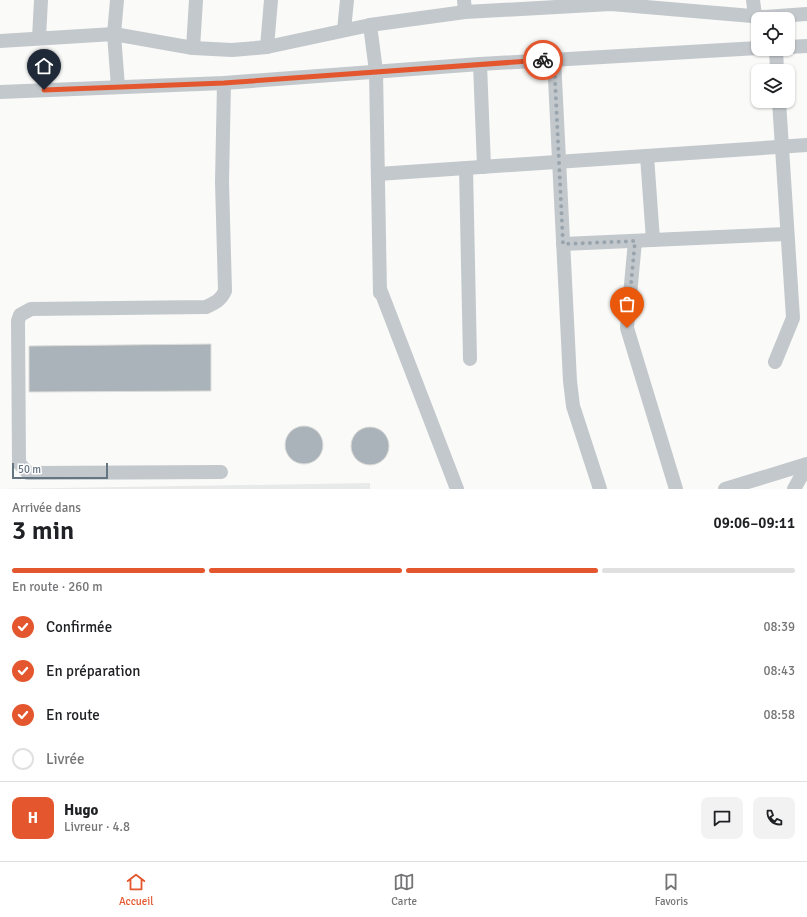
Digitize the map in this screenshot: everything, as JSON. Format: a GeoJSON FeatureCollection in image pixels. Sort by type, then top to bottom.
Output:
{"type":"FeatureCollection","features":[{"type":"Feature","properties":{"kind":"street"},"geometry":{"type":"LineString","coordinates":[[39,38],[41,0]]}},
{"type":"Feature","properties":{"kind":"street"},"geometry":{"type":"LineString","coordinates":[[117,0],[114,34],[118,87]]}},
{"type":"Feature","properties":{"kind":"street"},"geometry":{"type":"LineString","coordinates":[[193,48],[196,0]]}},
{"type":"Feature","properties":{"kind":"street"},"geometry":{"type":"LineString","coordinates":[[267,47],[270,0]]}},
{"type":"Feature","properties":{"kind":"street"},"geometry":{"type":"LineString","coordinates":[[344,30],[347,0]]}},
{"type":"Feature","properties":{"kind":"street"},"geometry":{"type":"LineString","coordinates":[[753,0],[759,12]]}},
{"type":"Feature","properties":{"kind":"street"},"geometry":{"type":"LineString","coordinates":[[0,41],[114,34],[193,48],[232,50],[267,47],[465,6],[611,2],[682,5],[751,15]]}},
{"type":"Feature","properties":{"kind":"street"},"geometry":{"type":"LineString","coordinates":[[795,15],[807,14]]}},
{"type":"Feature","properties":{"kind":"street"},"geometry":{"type":"LineString","coordinates":[[370,25],[376,71],[380,291],[457,489]]}},
{"type":"Feature","properties":{"kind":"street"},"geometry":{"type":"LineString","coordinates":[[795,47],[807,46]]}},
{"type":"Feature","properties":{"kind":"street"},"geometry":{"type":"LineString","coordinates":[[0,92],[224,83],[554,59],[751,48]]}},
{"type":"Feature","properties":{"kind":"street"},"geometry":{"type":"LineString","coordinates":[[554,59],[570,381],[573,406],[600,489]]}},
{"type":"Feature","properties":{"kind":"street"},"geometry":{"type":"LineString","coordinates":[[480,64],[484,167]]}},
{"type":"Feature","properties":{"kind":"street"},"geometry":{"type":"LineString","coordinates":[[221,472],[28,473],[19,463],[18,321],[20,316],[31,309],[206,307],[218,301],[223,296],[225,291],[222,182],[224,83]]}},
{"type":"Feature","properties":{"kind":"street"},"geometry":{"type":"LineString","coordinates":[[775,362],[793,318],[779,108]]}},
{"type":"Feature","properties":{"kind":"street"},"geometry":{"type":"LineString","coordinates":[[378,174],[807,145]]}},
{"type":"Feature","properties":{"kind":"street"},"geometry":{"type":"LineString","coordinates":[[647,156],[653,240]]}},
{"type":"Feature","properties":{"kind":"street"},"geometry":{"type":"LineString","coordinates":[[466,168],[470,359]]}},
{"type":"Feature","properties":{"kind":"street"},"geometry":{"type":"LineString","coordinates":[[563,244],[787,234]]}},
{"type":"Feature","properties":{"kind":"street"},"geometry":{"type":"LineString","coordinates":[[635,241],[627,328],[676,489]]}},
{"type":"Feature","properties":{"kind":"street"},"geometry":{"type":"LineString","coordinates":[[725,489],[807,465]]}},
{"type":"Feature","properties":{"kind":"street"},"geometry":{"type":"LineString","coordinates":[[794,489],[807,465]]}},
{"type":"Feature","properties":{"kind":"shaded area"},"geometry":{"type":"Polygon","coordinates":[[[370,483],[370,489],[0,489],[370,483]]]}},
{"type":"Feature","properties":{"kind":"building"},"geometry":{"type":"Polygon","coordinates":[[[211,344],[211,391],[29,392],[29,346],[211,344]]]}},
{"type":"Feature","properties":{"kind":"building"},"geometry":{"type":"Polygon","coordinates":[[[300,426],[308,426],[315,429],[320,434],[323,445],[320,456],[315,461],[308,464],[300,464],[293,461],[288,456],[285,449],[285,441],[288,434],[293,429],[300,426]]]}},
{"type":"Feature","properties":{"kind":"building"},"geometry":{"type":"Polygon","coordinates":[[[366,427],[374,427],[381,430],[386,435],[389,446],[386,457],[381,462],[374,465],[366,465],[359,462],[354,457],[351,450],[351,442],[354,435],[359,430],[366,427]]]}},
{"type":"Feature","properties":{"kind":"way so far"},"geometry":{"type":"LineString","coordinates":[[543,60],[554,59],[563,244],[635,241],[627,328]]}},
{"type":"Feature","properties":{"kind":"route"},"geometry":{"type":"LineString","coordinates":[[44,90],[224,83],[543,60]]}}]}
